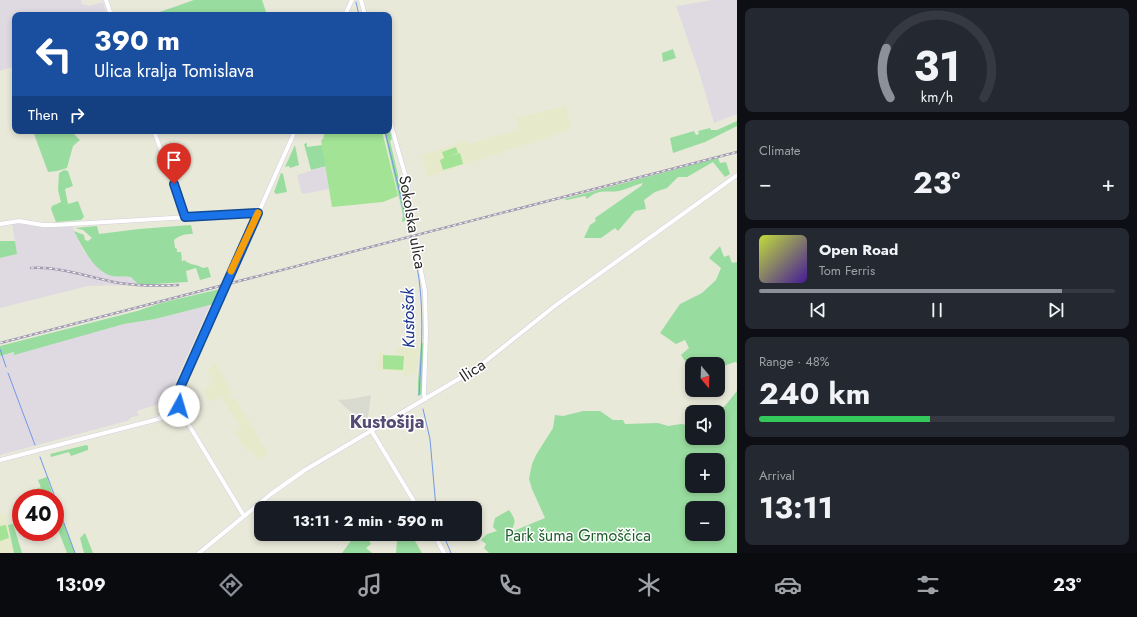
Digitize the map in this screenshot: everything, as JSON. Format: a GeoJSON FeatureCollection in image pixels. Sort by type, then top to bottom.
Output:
{"type":"FeatureCollection","features":[{"type":"Feature","properties":{"kind":"street"},"geometry":{"type":"LineString","coordinates":[[106,0],[110,12]]}},
{"type":"Feature","properties":{"kind":"street"},"geometry":{"type":"LineString","coordinates":[[346,12],[352,0]]}},
{"type":"Feature","properties":{"kind":"street"},"geometry":{"type":"LineString","coordinates":[[361,0],[364,12]]}},
{"type":"Feature","properties":{"kind":"street","name":"Sokolska ulica"},"geometry":{"type":"LineString","coordinates":[[392,129],[408,185],[409,212],[424,283],[426,315],[425,399]]}},
{"type":"Feature","properties":{"kind":"street"},"geometry":{"type":"LineString","coordinates":[[155,134],[185,217]]}},
{"type":"Feature","properties":{"kind":"street"},"geometry":{"type":"LineString","coordinates":[[244,516],[184,417],[179,406],[178,396],[193,356],[294,134]]}},
{"type":"Feature","properties":{"kind":"street","name":"Ilica"},"geometry":{"type":"LineString","coordinates":[[199,553],[279,488],[305,470],[482,365],[556,305],[737,175]]}},
{"type":"Feature","properties":{"kind":"street"},"geometry":{"type":"LineString","coordinates":[[0,224],[19,221],[43,225],[56,225],[258,213]]}},
{"type":"Feature","properties":{"kind":"street"},"geometry":{"type":"LineString","coordinates":[[158,419],[163,414],[184,370],[193,356]]}},
{"type":"Feature","properties":{"kind":"street"},"geometry":{"type":"LineString","coordinates":[[171,399],[170,404],[172,408],[175,409],[179,406]]}},
{"type":"Feature","properties":{"kind":"street"},"geometry":{"type":"LineString","coordinates":[[0,460],[178,414],[184,417]]}},
{"type":"Feature","properties":{"kind":"street"},"geometry":{"type":"LineString","coordinates":[[372,430],[414,501]]}},
{"type":"Feature","properties":{"kind":"street"},"geometry":{"type":"LineString","coordinates":[[438,541],[444,553]]}},
{"type":"Feature","properties":{"kind":"shaded area"},"geometry":{"type":"Polygon","coordinates":[[[0,0],[81,0],[82,4],[90,6],[103,2],[106,12],[12,12],[12,67],[0,71],[0,0]]]}},
{"type":"Feature","properties":{"kind":"shaded area"},"geometry":{"type":"Polygon","coordinates":[[[712,0],[737,0],[737,114],[714,123],[699,72],[676,6],[712,0]]]}},
{"type":"Feature","properties":{"kind":"shaded area"},"geometry":{"type":"Polygon","coordinates":[[[566,106],[571,125],[571,128],[568,130],[427,177],[422,155],[468,140],[470,144],[519,129],[516,118],[566,106]]]}},
{"type":"Feature","properties":{"kind":"shaded area"},"geometry":{"type":"Polygon","coordinates":[[[326,166],[329,189],[302,194],[297,175],[326,166]]]}},
{"type":"Feature","properties":{"kind":"shaded area"},"geometry":{"type":"Polygon","coordinates":[[[12,223],[45,228],[72,226],[84,252],[111,276],[131,277],[137,285],[88,286],[0,308],[0,258],[17,254],[12,223]]]}},
{"type":"Feature","properties":{"kind":"shaded area"},"geometry":{"type":"Polygon","coordinates":[[[210,305],[169,396],[165,400],[159,404],[137,411],[139,416],[132,417],[127,421],[0,455],[0,355],[1,356],[124,324],[155,319],[210,305]]]}},
{"type":"Feature","properties":{"kind":"shaded area"},"geometry":{"type":"Polygon","coordinates":[[[397,347],[419,348],[416,373],[404,378],[404,372],[376,370],[378,353],[383,353],[384,355],[396,355],[397,347]]]}},
{"type":"Feature","properties":{"kind":"shaded area"},"geometry":{"type":"Polygon","coordinates":[[[215,362],[232,393],[228,396],[230,400],[235,397],[268,454],[257,460],[251,449],[246,451],[235,432],[241,428],[221,397],[210,402],[203,391],[213,383],[207,371],[215,362]]]}},
{"type":"Feature","properties":{"kind":"shaded area"},"geometry":{"type":"Polygon","coordinates":[[[371,395],[368,417],[372,423],[363,428],[355,415],[338,400],[371,395]]]}},
{"type":"Feature","properties":{"kind":"shaded area"},"geometry":{"type":"Polygon","coordinates":[[[6,514],[14,553],[0,553],[0,515],[6,514]]]}},
{"type":"Feature","properties":{"kind":"green space"},"geometry":{"type":"Polygon","coordinates":[[[194,0],[262,0],[266,12],[160,12],[194,0]]]}},
{"type":"Feature","properties":{"kind":"green space"},"geometry":{"type":"Polygon","coordinates":[[[673,49],[676,58],[663,62],[662,53],[673,49]]]}},
{"type":"Feature","properties":{"kind":"green space"},"geometry":{"type":"Polygon","coordinates":[[[737,121],[737,126],[705,142],[673,153],[670,138],[694,131],[696,135],[699,134],[698,131],[710,128],[711,130],[717,130],[737,121]]]}},
{"type":"Feature","properties":{"kind":"green space"},"geometry":{"type":"Polygon","coordinates":[[[34,134],[74,134],[80,140],[73,146],[67,168],[48,172],[34,134]]]}},
{"type":"Feature","properties":{"kind":"green space"},"geometry":{"type":"Polygon","coordinates":[[[324,134],[383,134],[398,196],[383,202],[332,207],[321,140],[323,139],[324,134]]]}},
{"type":"Feature","properties":{"kind":"green space"},"geometry":{"type":"Polygon","coordinates":[[[385,134],[391,134],[392,139],[390,141],[401,188],[405,188],[405,211],[408,220],[402,222],[403,215],[385,134]]]}},
{"type":"Feature","properties":{"kind":"green space"},"geometry":{"type":"Polygon","coordinates":[[[307,143],[307,147],[322,145],[326,166],[311,170],[304,144],[307,143]]]}},
{"type":"Feature","properties":{"kind":"green space"},"geometry":{"type":"Polygon","coordinates":[[[295,145],[299,165],[290,168],[289,166],[285,167],[295,145]]]}},
{"type":"Feature","properties":{"kind":"green space"},"geometry":{"type":"Polygon","coordinates":[[[456,147],[458,153],[448,157],[460,153],[463,164],[443,170],[440,160],[444,158],[442,152],[456,147]]]}},
{"type":"Feature","properties":{"kind":"green space"},"geometry":{"type":"Polygon","coordinates":[[[718,158],[720,163],[726,162],[730,174],[725,177],[713,162],[687,177],[678,177],[667,188],[655,192],[644,200],[646,209],[635,211],[618,231],[615,228],[601,238],[584,238],[590,225],[596,221],[595,218],[641,186],[643,183],[619,191],[595,193],[587,199],[585,196],[567,200],[564,199],[718,158]]]}},
{"type":"Feature","properties":{"kind":"green space"},"geometry":{"type":"Polygon","coordinates":[[[64,170],[68,171],[73,186],[65,189],[68,204],[78,201],[84,217],[81,220],[56,222],[51,209],[52,206],[61,202],[58,190],[59,173],[64,170]]]}},
{"type":"Feature","properties":{"kind":"green space"},"geometry":{"type":"Polygon","coordinates":[[[281,173],[283,174],[287,192],[276,194],[274,192],[281,173]]]}},
{"type":"Feature","properties":{"kind":"green space"},"geometry":{"type":"Polygon","coordinates":[[[191,225],[193,234],[183,235],[174,240],[175,248],[177,249],[177,252],[181,252],[182,262],[184,260],[188,263],[203,268],[208,267],[211,277],[200,280],[196,268],[186,271],[188,282],[137,285],[131,277],[112,276],[99,269],[89,257],[74,231],[84,235],[85,240],[88,241],[92,238],[83,230],[75,228],[97,226],[99,234],[191,225]]]}},
{"type":"Feature","properties":{"kind":"green space"},"geometry":{"type":"Polygon","coordinates":[[[0,241],[15,241],[17,254],[0,258],[0,241]]]}},
{"type":"Feature","properties":{"kind":"green space"},"geometry":{"type":"Polygon","coordinates":[[[720,246],[724,257],[729,255],[732,263],[737,262],[737,363],[735,362],[725,366],[725,357],[685,357],[685,361],[681,355],[689,348],[685,340],[676,344],[660,333],[680,304],[702,293],[716,280],[721,268],[709,258],[720,246]]]}},
{"type":"Feature","properties":{"kind":"green space"},"geometry":{"type":"Polygon","coordinates":[[[221,289],[215,303],[210,305],[155,319],[124,324],[14,355],[14,352],[0,356],[0,346],[137,311],[161,303],[221,289]]]}},
{"type":"Feature","properties":{"kind":"green space"},"geometry":{"type":"Polygon","coordinates":[[[421,343],[424,343],[422,394],[418,396],[418,382],[421,343]]]}},
{"type":"Feature","properties":{"kind":"green space"},"geometry":{"type":"Polygon","coordinates":[[[383,355],[404,356],[403,370],[383,369],[383,355]]]}},
{"type":"Feature","properties":{"kind":"green space","name":"Park šuma Grmoščica"},"geometry":{"type":"Polygon","coordinates":[[[737,391],[737,553],[489,553],[484,548],[486,544],[482,539],[487,534],[497,531],[493,527],[495,518],[509,510],[514,521],[511,532],[545,518],[529,479],[532,464],[536,455],[553,428],[555,415],[563,416],[583,411],[600,411],[613,420],[623,420],[625,424],[658,423],[668,426],[685,425],[685,445],[725,445],[725,406],[737,391]]]}},
{"type":"Feature","properties":{"kind":"green space"},"geometry":{"type":"Polygon","coordinates":[[[86,445],[88,446],[88,450],[71,456],[69,452],[51,457],[50,454],[86,445]]]}},
{"type":"Feature","properties":{"kind":"green space"},"geometry":{"type":"Polygon","coordinates":[[[47,477],[51,489],[42,489],[38,480],[47,477]]]}},
{"type":"Feature","properties":{"kind":"green space"},"geometry":{"type":"Polygon","coordinates":[[[12,524],[12,541],[18,541],[22,553],[14,553],[8,525],[12,524]]]}},
{"type":"Feature","properties":{"kind":"green space"},"geometry":{"type":"Polygon","coordinates":[[[64,524],[75,553],[67,553],[62,541],[64,541],[64,524]]]}},
{"type":"Feature","properties":{"kind":"green space"},"geometry":{"type":"Polygon","coordinates":[[[6,525],[9,538],[0,541],[0,526],[6,525]]]}},
{"type":"Feature","properties":{"kind":"green space"},"geometry":{"type":"Polygon","coordinates":[[[85,533],[93,553],[84,553],[80,538],[85,533]]]}},
{"type":"Feature","properties":{"kind":"green space"},"geometry":{"type":"Polygon","coordinates":[[[351,541],[369,541],[371,544],[366,548],[372,553],[342,553],[351,541]]]}},
{"type":"Feature","properties":{"kind":"green space"},"geometry":{"type":"Polygon","coordinates":[[[397,541],[415,541],[422,553],[396,553],[397,541]]]}},
{"type":"Feature","properties":{"kind":"waterway","name":"Kustošak"},"geometry":{"type":"LineString","coordinates":[[356,2],[358,12]]}},
{"type":"Feature","properties":{"kind":"waterway","name":"Kustošak"},"geometry":{"type":"LineString","coordinates":[[386,134],[408,227]]}},
{"type":"Feature","properties":{"kind":"waterway","name":"Kustošak"},"geometry":{"type":"LineString","coordinates":[[411,241],[419,279],[422,317],[419,395]]}},
{"type":"Feature","properties":{"kind":"waterway"},"geometry":{"type":"LineString","coordinates":[[0,349],[6,367]]}},
{"type":"Feature","properties":{"kind":"waterway"},"geometry":{"type":"LineString","coordinates":[[8,373],[35,445]]}},
{"type":"Feature","properties":{"kind":"waterway","name":"Kustošak"},"geometry":{"type":"LineString","coordinates":[[423,409],[430,439],[435,501]]}},
{"type":"Feature","properties":{"kind":"waterway"},"geometry":{"type":"LineString","coordinates":[[40,457],[52,489]]}},
{"type":"Feature","properties":{"kind":"waterway"},"geometry":{"type":"LineString","coordinates":[[64,523],[75,553]]}},
{"type":"Feature","properties":{"kind":"waterway","name":"Kustošak"},"geometry":{"type":"LineString","coordinates":[[446,541],[451,553]]}},
{"type":"Feature","properties":{"kind":"railway"},"geometry":{"type":"LineString","coordinates":[[0,343],[737,152]]}},
{"type":"Feature","properties":{"kind":"railway"},"geometry":{"type":"LineString","coordinates":[[31,268],[53,269],[126,284],[148,286],[178,285]]}},
{"type":"Feature","properties":{"kind":"slow traffic"},"geometry":{"type":"LineString","coordinates":[[231,271],[258,213]]}},
{"type":"Feature","properties":{"kind":"district","name":"Kustošija"},"geometry":{"type":"Point","coordinates":[387,422]}},
{"type":"Feature","properties":{"kind":"route"},"geometry":{"type":"LineString","coordinates":[[174,184],[185,217],[249,212],[258,213],[179,390],[179,406]]}}]}
